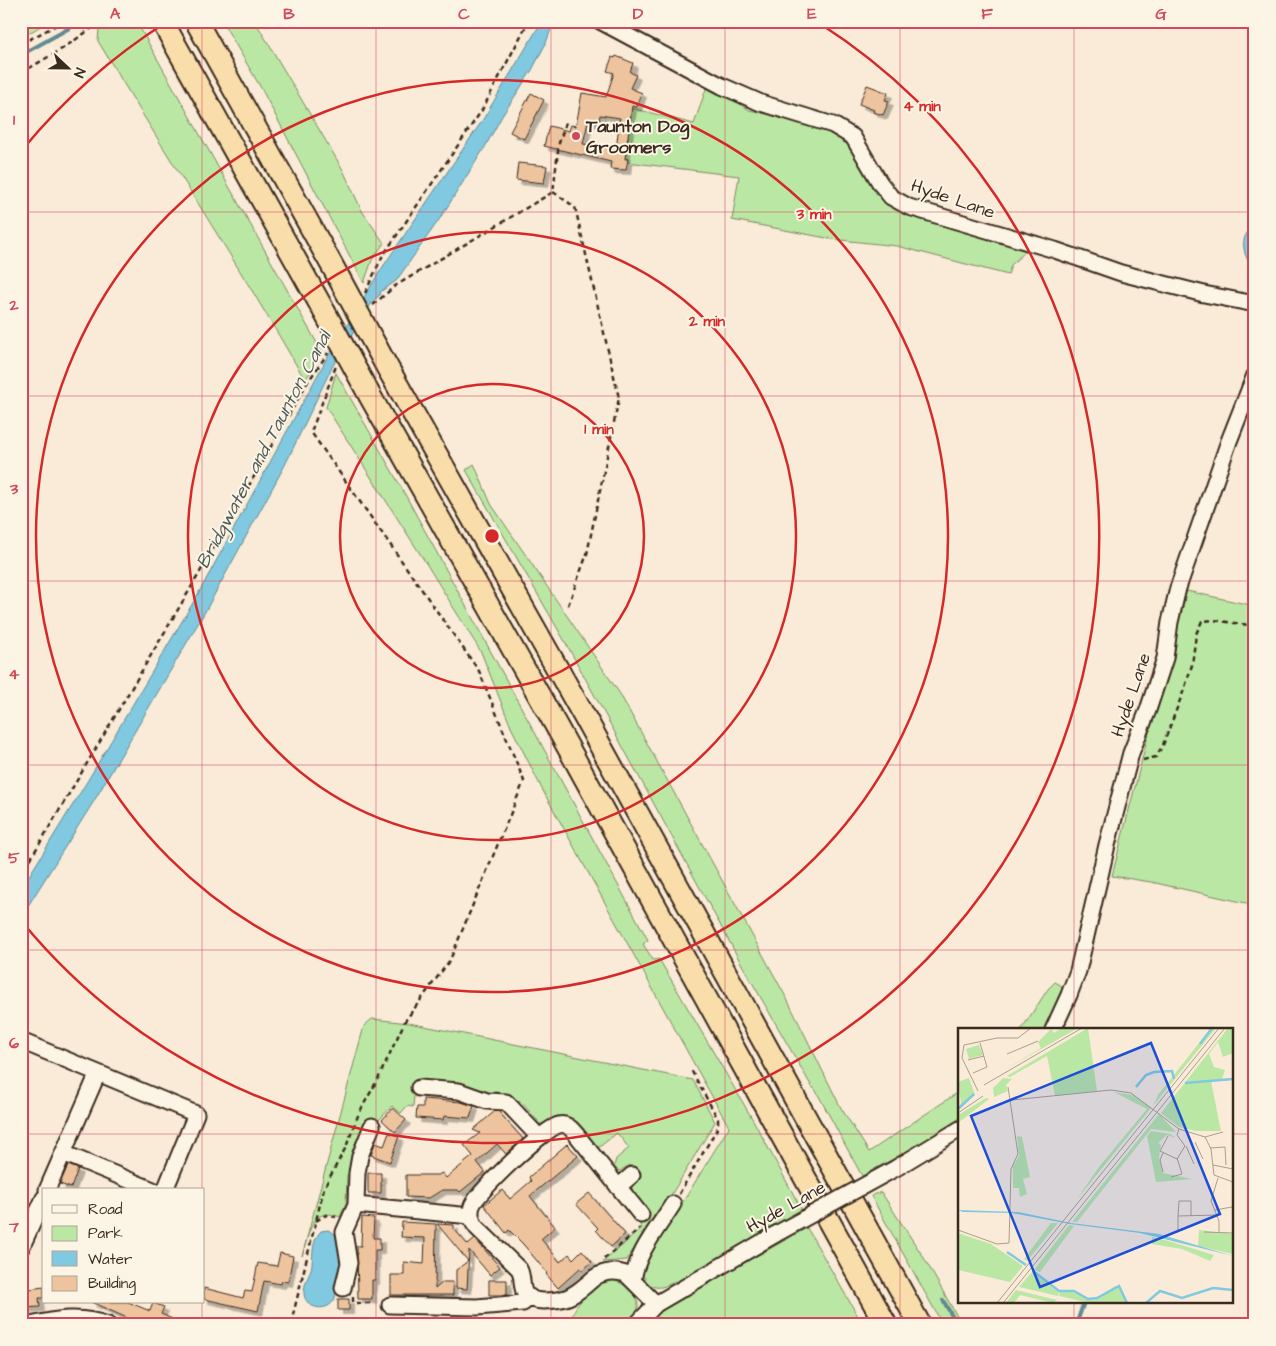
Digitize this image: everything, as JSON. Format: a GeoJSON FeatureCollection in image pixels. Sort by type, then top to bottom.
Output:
{"type":"FeatureCollection","features":[{"type":"Feature","properties":{"kind":"highway"},"geometry":{"type":"LineString","coordinates":[[162,21],[370,396],[558,729],[886,1325]]}},
{"type":"Feature","properties":{"kind":"highway"},"geometry":{"type":"LineString","coordinates":[[196,21],[386,365],[584,716],[920,1325]]}},
{"type":"Feature","properties":{"kind":"street","name":"Hyde Lane"},"geometry":{"type":"LineString","coordinates":[[600,21],[722,86],[761,103],[833,125],[853,137],[880,183],[891,197],[909,207],[1055,250],[1121,273],[1255,304]]}},
{"type":"Feature","properties":{"kind":"street","name":"Hyde Lane"},"geometry":{"type":"LineString","coordinates":[[1054,1028],[1078,971],[1107,845],[1129,761],[1165,658],[1170,622],[1178,588],[1229,441],[1255,375]]}},
{"type":"Feature","properties":{"kind":"street"},"geometry":{"type":"LineString","coordinates":[[21,1041],[196,1114],[166,1188]]}},
{"type":"Feature","properties":{"kind":"street"},"geometry":{"type":"LineString","coordinates":[[48,1188],[98,1073]]}},
{"type":"Feature","properties":{"kind":"street"},"geometry":{"type":"LineString","coordinates":[[419,1088],[459,1092],[487,1101],[506,1102],[539,1137]]}},
{"type":"Feature","properties":{"kind":"street"},"geometry":{"type":"LineString","coordinates":[[641,1215],[575,1133],[563,1124],[556,1125],[539,1137],[479,1194],[472,1205],[471,1216],[477,1228],[519,1269],[523,1289],[530,1298],[538,1301],[564,1300],[573,1296],[594,1277],[610,1272],[619,1272],[626,1274],[656,1304]]}},
{"type":"Feature","properties":{"kind":"street"},"geometry":{"type":"LineString","coordinates":[[348,1289],[349,1263],[344,1236],[356,1204],[360,1156],[372,1126]]}},
{"type":"Feature","properties":{"kind":"street","name":"Hyde Lane"},"geometry":{"type":"LineString","coordinates":[[636,1325],[656,1304],[776,1234],[896,1168],[958,1130]]}},
{"type":"Feature","properties":{"kind":"street"},"geometry":{"type":"LineString","coordinates":[[63,1153],[148,1188]]}},
{"type":"Feature","properties":{"kind":"street"},"geometry":{"type":"LineString","coordinates":[[618,1187],[632,1175]]}},
{"type":"Feature","properties":{"kind":"street"},"geometry":{"type":"LineString","coordinates":[[21,1248],[42,1202]]}},
{"type":"Feature","properties":{"kind":"street"},"geometry":{"type":"LineString","coordinates":[[356,1204],[471,1216]]}},
{"type":"Feature","properties":{"kind":"street"},"geometry":{"type":"LineString","coordinates":[[633,1281],[634,1268],[673,1204]]}},
{"type":"Feature","properties":{"kind":"street"},"geometry":{"type":"LineString","coordinates":[[390,1305],[477,1306],[523,1303],[530,1298]]}},
{"type":"Feature","properties":{"kind":"street"},"geometry":{"type":"LineString","coordinates":[[38,1324],[75,1318],[93,1320],[108,1325]]}},
{"type":"Feature","properties":{"kind":"path"},"geometry":{"type":"LineString","coordinates":[[21,44],[64,21]]}},
{"type":"Feature","properties":{"kind":"path"},"geometry":{"type":"LineString","coordinates":[[21,73],[66,47],[102,21]]}},
{"type":"Feature","properties":{"kind":"path"},"geometry":{"type":"LineString","coordinates":[[362,298],[382,257],[482,110],[529,21]]}},
{"type":"Feature","properties":{"kind":"path"},"geometry":{"type":"LineString","coordinates":[[553,192],[575,207],[620,398],[587,554],[567,608]]}},
{"type":"Feature","properties":{"kind":"path"},"geometry":{"type":"LineString","coordinates":[[21,875],[181,604],[307,383],[331,349]]}},
{"type":"Feature","properties":{"kind":"path"},"geometry":{"type":"LineString","coordinates":[[1129,761],[1156,757],[1163,745],[1185,688],[1192,665],[1196,634],[1202,621],[1213,620],[1255,626]]}},
{"type":"Feature","properties":{"kind":"path"},"geometry":{"type":"LineString","coordinates":[[281,1325],[291,1323],[324,1188],[346,1147],[359,1113],[378,1079],[397,1036]]}},
{"type":"Feature","properties":{"kind":"path"},"geometry":{"type":"LineString","coordinates":[[673,1204],[718,1127],[718,1119],[690,1068]]}},
{"type":"Feature","properties":{"kind":"path"},"geometry":{"type":"LineString","coordinates":[[315,1222],[326,1215],[331,1215],[348,1222]]}},
{"type":"Feature","properties":{"kind":"path"},"geometry":{"type":"LineString","coordinates":[[594,1277],[600,1262],[640,1228],[634,1221],[641,1215]]}},
{"type":"Feature","properties":{"kind":"path"},"geometry":{"type":"LineString","coordinates":[[348,1289],[353,1303],[372,1303]]}},
{"type":"Feature","properties":{"kind":"green space"},"geometry":{"type":"Polygon","coordinates":[[[21,21],[49,21],[21,38],[21,21]]]}},
{"type":"Feature","properties":{"kind":"green space"},"geometry":{"type":"Polygon","coordinates":[[[112,21],[136,21],[322,352],[313,363],[313,368],[305,380],[98,41],[99,29],[112,21]]]}},
{"type":"Feature","properties":{"kind":"green space"},"geometry":{"type":"Polygon","coordinates":[[[222,21],[255,21],[343,170],[362,211],[384,243],[372,260],[364,283],[261,88],[222,21]]]}},
{"type":"Feature","properties":{"kind":"green space"},"geometry":{"type":"Polygon","coordinates":[[[708,83],[749,110],[817,124],[851,142],[883,198],[1028,249],[1011,265],[1008,275],[897,246],[832,239],[732,220],[739,176],[627,162],[628,159],[625,159],[632,108],[694,124],[708,83]]]}},
{"type":"Feature","properties":{"kind":"green space"},"geometry":{"type":"Polygon","coordinates":[[[336,373],[401,487],[648,940],[643,944],[653,960],[659,959],[753,1120],[802,1210],[677,1282],[655,1287],[647,1282],[642,1271],[729,1127],[542,789],[511,727],[481,652],[326,407],[336,373]]]}},
{"type":"Feature","properties":{"kind":"green space"},"geometry":{"type":"Polygon","coordinates":[[[474,464],[491,504],[620,694],[787,999],[841,1108],[869,1152],[958,1092],[958,1119],[915,1147],[862,1176],[815,1089],[812,1087],[741,963],[567,645],[466,470],[474,464]]]}},
{"type":"Feature","properties":{"kind":"green space"},"geometry":{"type":"Polygon","coordinates":[[[1187,591],[1255,606],[1255,905],[1151,882],[1112,876],[1148,736],[1172,663],[1179,608],[1187,591]]]}},
{"type":"Feature","properties":{"kind":"green space"},"geometry":{"type":"Polygon","coordinates":[[[1055,982],[1062,986],[1061,994],[1045,1028],[1022,1028],[1048,989],[1055,982]]]}},
{"type":"Feature","properties":{"kind":"green space"},"geometry":{"type":"Polygon","coordinates":[[[372,1019],[409,1023],[693,1080],[715,1122],[647,1235],[643,1234],[627,1260],[603,1262],[642,1228],[638,1222],[649,1213],[632,1190],[632,1185],[640,1178],[629,1165],[620,1171],[614,1166],[616,1159],[629,1148],[617,1133],[598,1148],[582,1127],[555,1119],[541,1124],[537,1123],[538,1121],[521,1102],[517,1101],[512,1104],[500,1097],[501,1092],[493,1092],[493,1097],[415,1083],[413,1107],[407,1106],[401,1113],[392,1106],[361,1143],[356,1141],[354,1147],[359,1150],[353,1174],[347,1175],[346,1203],[340,1217],[330,1214],[317,1218],[309,1231],[302,1256],[364,1026],[372,1019]]]}},
{"type":"Feature","properties":{"kind":"green space"},"geometry":{"type":"Polygon","coordinates":[[[881,1192],[924,1258],[962,1325],[943,1325],[871,1196],[881,1192]]]}},
{"type":"Feature","properties":{"kind":"green space"},"geometry":{"type":"Polygon","coordinates":[[[807,1228],[863,1325],[648,1325],[667,1306],[807,1228]]]}},
{"type":"Feature","properties":{"kind":"green space"},"geometry":{"type":"Polygon","coordinates":[[[608,1280],[613,1280],[629,1288],[638,1303],[635,1315],[626,1325],[598,1325],[599,1321],[572,1316],[574,1310],[586,1295],[608,1280]]]}},
{"type":"Feature","properties":{"kind":"water"},"geometry":{"type":"Polygon","coordinates":[[[542,21],[554,21],[546,43],[532,70],[441,217],[396,281],[380,292],[381,294],[373,301],[332,367],[286,463],[206,610],[94,801],[21,917],[21,889],[197,596],[327,358],[380,271],[482,121],[542,21]]]}},
{"type":"Feature","properties":{"kind":"water"},"geometry":{"type":"Polygon","coordinates":[[[1255,225],[1255,272],[1245,254],[1244,242],[1245,236],[1255,225]]]}},
{"type":"Feature","properties":{"kind":"water"},"geometry":{"type":"Polygon","coordinates":[[[328,1230],[335,1234],[341,1262],[337,1275],[335,1298],[328,1306],[318,1308],[309,1303],[304,1290],[311,1268],[316,1238],[321,1231],[328,1230]]]}},
{"type":"Feature","properties":{"kind":"building"},"geometry":{"type":"Polygon","coordinates":[[[616,56],[633,63],[630,72],[636,75],[630,88],[642,93],[637,107],[632,106],[625,159],[628,159],[626,170],[610,169],[611,162],[544,146],[549,126],[569,131],[571,125],[576,126],[582,93],[606,97],[614,73],[607,71],[612,57],[615,58],[616,56]],[[600,115],[599,123],[588,122],[583,144],[616,149],[620,118],[600,115]]]}},
{"type":"Feature","properties":{"kind":"building"},"geometry":{"type":"Polygon","coordinates":[[[867,85],[888,93],[885,100],[889,101],[883,115],[859,104],[867,85]]]}},
{"type":"Feature","properties":{"kind":"building"},"geometry":{"type":"Polygon","coordinates":[[[531,93],[544,100],[524,139],[510,132],[531,93]]]}},
{"type":"Feature","properties":{"kind":"building"},"geometry":{"type":"Polygon","coordinates":[[[518,163],[547,166],[544,183],[516,180],[518,163]]]}},
{"type":"Feature","properties":{"kind":"building"},"geometry":{"type":"Polygon","coordinates":[[[423,1099],[461,1102],[474,1106],[470,1118],[444,1116],[443,1120],[416,1118],[417,1107],[423,1107],[423,1099]]]}},
{"type":"Feature","properties":{"kind":"building"},"geometry":{"type":"Polygon","coordinates":[[[393,1108],[406,1120],[395,1132],[382,1120],[393,1108]]]}},
{"type":"Feature","properties":{"kind":"building"},"geometry":{"type":"Polygon","coordinates":[[[495,1111],[498,1111],[523,1139],[506,1154],[497,1144],[477,1162],[485,1172],[460,1192],[458,1190],[442,1190],[429,1198],[406,1197],[406,1175],[438,1175],[442,1173],[446,1178],[473,1156],[464,1145],[480,1133],[473,1130],[495,1111]]]}},
{"type":"Feature","properties":{"kind":"building"},"geometry":{"type":"Polygon","coordinates":[[[389,1133],[399,1136],[390,1162],[371,1155],[375,1143],[384,1146],[389,1133]]]}},
{"type":"Feature","properties":{"kind":"building"},"geometry":{"type":"Polygon","coordinates":[[[567,1144],[578,1156],[530,1196],[555,1227],[541,1239],[560,1262],[569,1254],[573,1259],[582,1250],[592,1262],[583,1270],[580,1268],[558,1288],[523,1244],[509,1230],[506,1233],[484,1205],[502,1190],[510,1199],[531,1181],[529,1177],[567,1144]]]}},
{"type":"Feature","properties":{"kind":"building"},"geometry":{"type":"Polygon","coordinates":[[[68,1165],[78,1169],[71,1188],[60,1184],[68,1165]]]}},
{"type":"Feature","properties":{"kind":"building"},"geometry":{"type":"Polygon","coordinates":[[[368,1173],[381,1173],[381,1193],[368,1193],[368,1173]]]}},
{"type":"Feature","properties":{"kind":"building"},"geometry":{"type":"Polygon","coordinates":[[[589,1193],[625,1234],[611,1247],[596,1230],[598,1228],[576,1204],[589,1193]]]}},
{"type":"Feature","properties":{"kind":"building"},"geometry":{"type":"Polygon","coordinates":[[[362,1217],[374,1218],[373,1238],[380,1238],[380,1250],[375,1250],[375,1280],[372,1280],[372,1299],[358,1299],[357,1246],[361,1246],[362,1217]]]}},
{"type":"Feature","properties":{"kind":"building"},"geometry":{"type":"Polygon","coordinates":[[[402,1222],[436,1224],[435,1289],[443,1282],[453,1282],[453,1295],[391,1295],[391,1275],[404,1275],[404,1262],[424,1264],[425,1238],[401,1237],[402,1222]]]}},
{"type":"Feature","properties":{"kind":"building"},"geometry":{"type":"Polygon","coordinates":[[[437,1224],[454,1225],[454,1229],[468,1245],[475,1239],[500,1267],[490,1275],[469,1250],[467,1289],[456,1288],[456,1270],[468,1261],[437,1224]]]}},
{"type":"Feature","properties":{"kind":"building"},"geometry":{"type":"Polygon","coordinates":[[[280,1253],[293,1256],[288,1282],[282,1281],[281,1284],[264,1281],[258,1311],[205,1299],[205,1288],[243,1298],[245,1291],[252,1292],[258,1263],[277,1266],[280,1253]]]}},
{"type":"Feature","properties":{"kind":"building"},"geometry":{"type":"Polygon","coordinates":[[[489,1280],[507,1280],[507,1295],[489,1295],[489,1280]]]}},
{"type":"Feature","properties":{"kind":"building"},"geometry":{"type":"Polygon","coordinates":[[[42,1287],[42,1298],[39,1298],[40,1307],[21,1308],[21,1290],[42,1287]]]}},
{"type":"Feature","properties":{"kind":"building"},"geometry":{"type":"Polygon","coordinates":[[[338,1299],[349,1299],[349,1310],[338,1310],[338,1299]]]}},
{"type":"Feature","properties":{"kind":"building"},"geometry":{"type":"Polygon","coordinates":[[[96,1304],[133,1304],[150,1311],[153,1304],[156,1304],[164,1307],[161,1314],[186,1325],[143,1325],[96,1304]]]}},
{"type":"Feature","properties":{"kind":"waterway"},"geometry":{"type":"LineString","coordinates":[[21,55],[82,21]]}},
{"type":"Feature","properties":{"kind":"waterway"},"geometry":{"type":"LineString","coordinates":[[943,1300],[957,1325]]}},
{"type":"Feature","properties":{"kind":"waterway"},"geometry":{"type":"LineString","coordinates":[[1076,1325],[1083,1304]]}},
{"type":"Feature","properties":{"kind":"place","name":"Taunton Dog Groomers"},"geometry":{"type":"Point","coordinates":[576,136]}},
{"type":"Feature","properties":{"kind":"water label","name":"Bridgwater and Taunton Canal"},"geometry":{"type":"Point","coordinates":[264,450]}}]}
